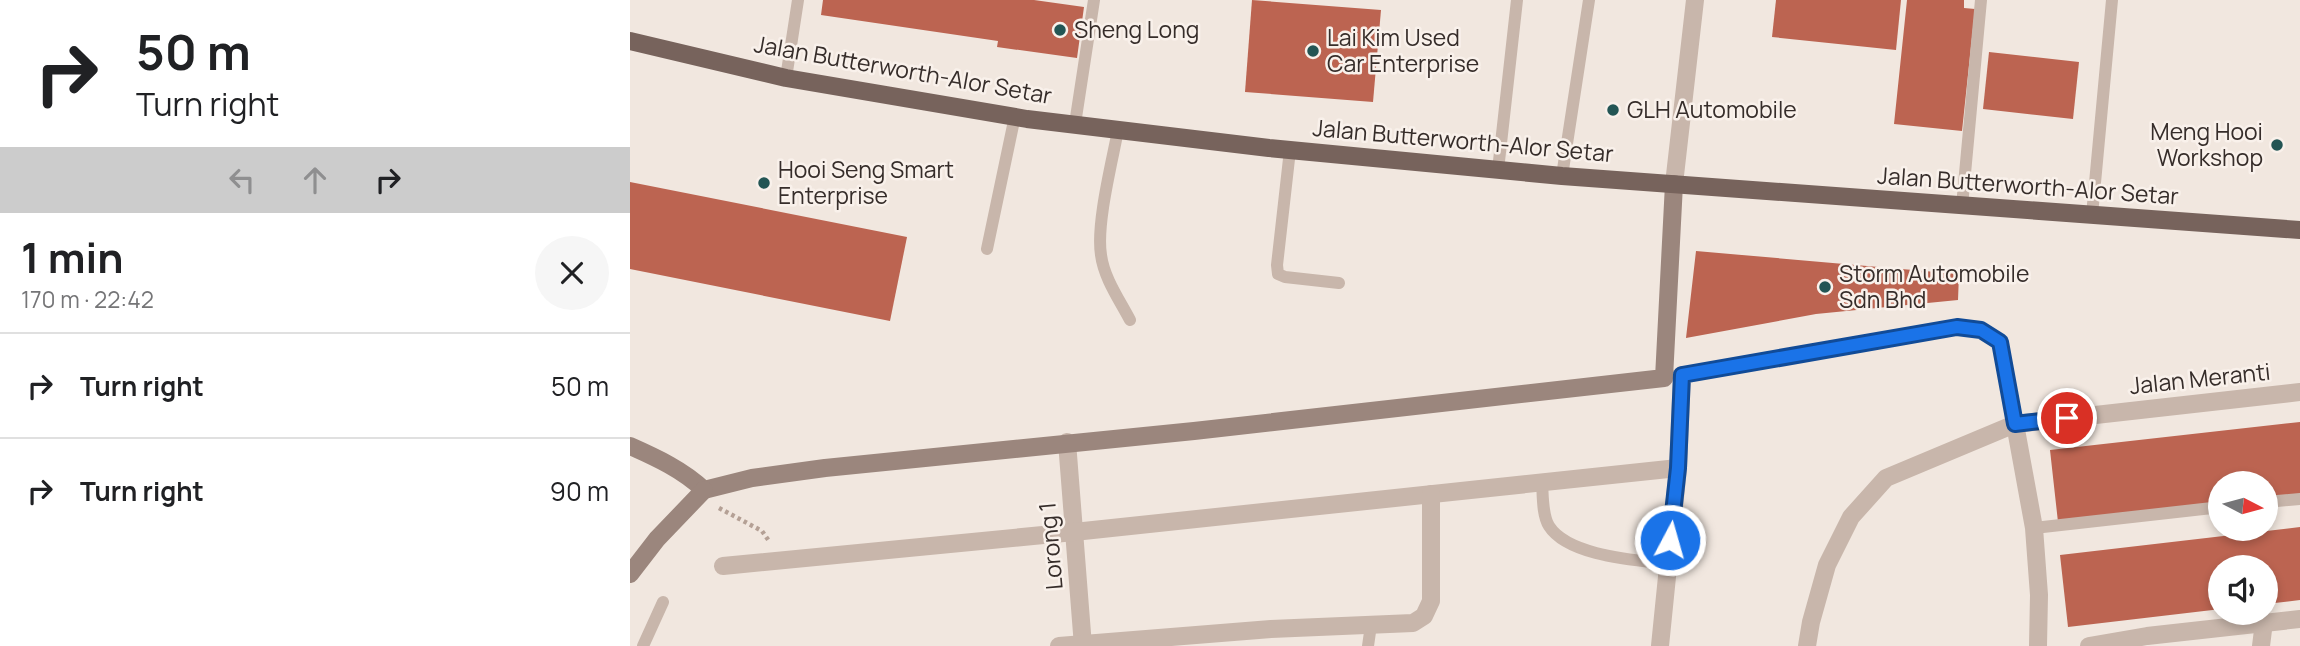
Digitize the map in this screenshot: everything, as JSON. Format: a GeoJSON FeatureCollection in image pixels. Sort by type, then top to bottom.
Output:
{"type":"FeatureCollection","features":[{"type":"Feature","properties":{"kind":"main road","name":"Jalan Butterworth-Alor Setar"},"geometry":{"type":"LineString","coordinates":[[630,41],[786,78],[1015,116],[1290,150],[1562,176],[2300,230]]}},
{"type":"Feature","properties":{"kind":"street"},"geometry":{"type":"LineString","coordinates":[[1660,646],[1678,468],[1673,376],[1674,184],[1695,0]]}},
{"type":"Feature","properties":{"kind":"street"},"geometry":{"type":"LineString","coordinates":[[630,574],[657,539],[704,490],[752,478],[1673,376]]}},
{"type":"Feature","properties":{"kind":"street","name":"Jalan Meranti"},"geometry":{"type":"LineString","coordinates":[[1807,646],[1811,622],[1828,565],[1851,517],[1886,478],[2015,424],[2300,393]]}},
{"type":"Feature","properties":{"kind":"street"},"geometry":{"type":"LineString","coordinates":[[2015,424],[2034,528],[2039,595],[2038,646]]}},
{"type":"Feature","properties":{"kind":"street","name":"Lorong 1"},"geometry":{"type":"LineString","coordinates":[[1067,442],[1083,645]]}},
{"type":"Feature","properties":{"kind":"street"},"geometry":{"type":"LineString","coordinates":[[630,446],[691,478],[704,490]]}},
{"type":"Feature","properties":{"kind":"street"},"geometry":{"type":"LineString","coordinates":[[723,566],[1678,468]]}},
{"type":"Feature","properties":{"kind":"street"},"geometry":{"type":"LineString","coordinates":[[1059,646],[1270,637],[1371,625],[1413,623],[1424,616],[1431,601],[1432,494]]}},
{"type":"Feature","properties":{"kind":"street"},"geometry":{"type":"LineString","coordinates":[[2278,621],[2300,619]]}},
{"type":"Feature","properties":{"kind":"street"},"geometry":{"type":"LineString","coordinates":[[2089,646],[2147,641],[2246,625]]}},
{"type":"Feature","properties":{"kind":"street"},"geometry":{"type":"LineString","coordinates":[[2261,646],[2264,625]]}},
{"type":"Feature","properties":{"kind":"lane"},"geometry":{"type":"LineString","coordinates":[[786,78],[798,0]]}},
{"type":"Feature","properties":{"kind":"lane"},"geometry":{"type":"LineString","coordinates":[[1075,124],[1094,0]]}},
{"type":"Feature","properties":{"kind":"lane"},"geometry":{"type":"LineString","coordinates":[[1498,170],[1517,0]]}},
{"type":"Feature","properties":{"kind":"lane"},"geometry":{"type":"LineString","coordinates":[[1562,176],[1589,0]]}},
{"type":"Feature","properties":{"kind":"lane"},"geometry":{"type":"LineString","coordinates":[[1962,206],[1981,0]]}},
{"type":"Feature","properties":{"kind":"lane"},"geometry":{"type":"LineString","coordinates":[[2092,215],[2112,0]]}},
{"type":"Feature","properties":{"kind":"lane"},"geometry":{"type":"LineString","coordinates":[[987,250],[1015,116]]}},
{"type":"Feature","properties":{"kind":"lane"},"geometry":{"type":"LineString","coordinates":[[1118,130],[1100,233],[1101,255],[1107,276],[1130,320]]}},
{"type":"Feature","properties":{"kind":"lane"},"geometry":{"type":"LineString","coordinates":[[1290,150],[1278,274],[1339,283]]}},
{"type":"Feature","properties":{"kind":"lane"},"geometry":{"type":"LineString","coordinates":[[1673,376],[1957,327],[1981,330],[2000,342],[2015,424]]}},
{"type":"Feature","properties":{"kind":"lane"},"geometry":{"type":"LineString","coordinates":[[1542,482],[1547,523],[1558,537],[1572,545],[1603,554],[1668,564]]}},
{"type":"Feature","properties":{"kind":"lane"},"geometry":{"type":"LineString","coordinates":[[2278,501],[2300,499]]}},
{"type":"Feature","properties":{"kind":"lane"},"geometry":{"type":"LineString","coordinates":[[2034,528],[2208,508]]}},
{"type":"Feature","properties":{"kind":"lane"},"geometry":{"type":"LineString","coordinates":[[643,646],[663,602]]}},
{"type":"Feature","properties":{"kind":"lane"},"geometry":{"type":"LineString","coordinates":[[1368,646],[1371,625]]}},
{"type":"Feature","properties":{"kind":"path"},"geometry":{"type":"LineString","coordinates":[[704,490],[710,501],[721,510],[762,531],[778,561]]}},
{"type":"Feature","properties":{"kind":"building"},"geometry":{"type":"Polygon","coordinates":[[[823,0],[1034,0],[1084,7],[1077,58],[997,47],[998,41],[821,15],[823,0]]]}},
{"type":"Feature","properties":{"kind":"building","name":"Lai Kim Used Car Enterprise"},"geometry":{"type":"Polygon","coordinates":[[[1252,0],[1381,10],[1373,102],[1245,92],[1252,0]]]}},
{"type":"Feature","properties":{"kind":"building"},"geometry":{"type":"Polygon","coordinates":[[[1776,0],[1901,0],[1896,50],[1772,37],[1776,0]]]}},
{"type":"Feature","properties":{"kind":"building"},"geometry":{"type":"Polygon","coordinates":[[[1907,0],[1964,0],[1964,8],[1975,9],[1962,131],[1894,124],[1907,0]]]}},
{"type":"Feature","properties":{"kind":"building"},"geometry":{"type":"Polygon","coordinates":[[[1989,52],[2079,62],[2073,119],[1983,109],[1989,52]]]}},
{"type":"Feature","properties":{"kind":"building"},"geometry":{"type":"Polygon","coordinates":[[[630,182],[907,237],[890,321],[630,269],[630,182]]]}},
{"type":"Feature","properties":{"kind":"building","name":"Storm Automobile Sdn Bhd"},"geometry":{"type":"Polygon","coordinates":[[[1696,251],[1959,274],[1958,300],[1816,314],[1686,338],[1696,251]]]}},
{"type":"Feature","properties":{"kind":"building"},"geometry":{"type":"Polygon","coordinates":[[[2300,422],[2300,495],[2278,498],[2278,471],[2208,471],[2208,505],[2058,522],[2050,450],[2300,422]]]}},
{"type":"Feature","properties":{"kind":"building"},"geometry":{"type":"Polygon","coordinates":[[[2300,527],[2300,600],[2278,603],[2278,555],[2208,555],[2208,611],[2068,627],[2060,555],[2208,538],[2208,541],[2278,541],[2278,530],[2300,527]]]}},
{"type":"Feature","properties":{"kind":"place","name":"Sheng Long"},"geometry":{"type":"Point","coordinates":[1060,30]}},
{"type":"Feature","properties":{"kind":"place","name":"Lai Kim Used Car Enterprise"},"geometry":{"type":"Point","coordinates":[1313,51]}},
{"type":"Feature","properties":{"kind":"place","name":"GLH Automobile"},"geometry":{"type":"Point","coordinates":[1613,110]}},
{"type":"Feature","properties":{"kind":"place","name":"Meng Hooi Workshop"},"geometry":{"type":"Point","coordinates":[2277,145]}},
{"type":"Feature","properties":{"kind":"place","name":"Hooi Seng Smart Enterprise"},"geometry":{"type":"Point","coordinates":[764,183]}},
{"type":"Feature","properties":{"kind":"place","name":"Storm Automobile Sdn Bhd"},"geometry":{"type":"Point","coordinates":[1825,287]}},
{"type":"Feature","properties":{"kind":"route"},"geometry":{"type":"LineString","coordinates":[[1670,540],[1678,468],[1682,375],[1957,327],[1981,330],[2000,342],[2015,424],[2067,418]]}}]}
